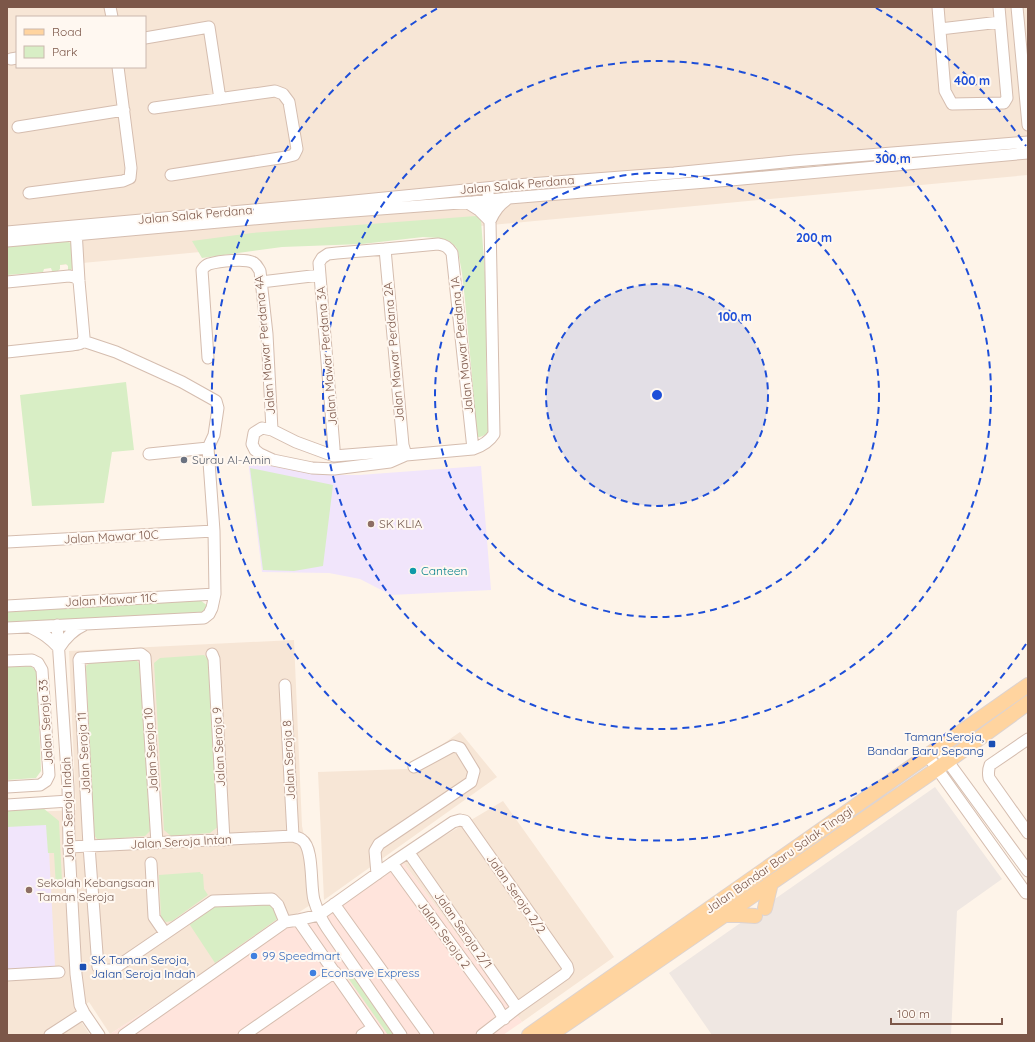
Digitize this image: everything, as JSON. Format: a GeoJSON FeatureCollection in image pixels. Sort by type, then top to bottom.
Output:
{"type":"FeatureCollection","features":[{"type":"Feature","properties":{"kind":"main road","name":"Jalan Bandar Baru Salak Tinggi"},"geometry":{"type":"LineString","coordinates":[[529,1035],[1028,685]]}},
{"type":"Feature","properties":{"kind":"main road","name":"Jalan Bandar Baru Salak Tinggi"},"geometry":{"type":"LineString","coordinates":[[550,1035],[942,765],[1028,703]]}},
{"type":"Feature","properties":{"kind":"main road"},"geometry":{"type":"LineString","coordinates":[[724,915],[740,915],[760,912],[771,883]]}},
{"type":"Feature","properties":{"kind":"street"},"geometry":{"type":"LineString","coordinates":[[938,7],[945,91],[952,104],[1004,103],[1007,98],[999,7]]}},
{"type":"Feature","properties":{"kind":"street"},"geometry":{"type":"LineString","coordinates":[[1017,7],[1028,124]]}},
{"type":"Feature","properties":{"kind":"street"},"geometry":{"type":"LineString","coordinates":[[940,29],[1000,22]]}},
{"type":"Feature","properties":{"kind":"street"},"geometry":{"type":"LineString","coordinates":[[146,38],[209,27],[220,99]]}},
{"type":"Feature","properties":{"kind":"street"},"geometry":{"type":"LineString","coordinates":[[29,193],[123,181],[130,178],[131,168],[118,68]]}},
{"type":"Feature","properties":{"kind":"street"},"geometry":{"type":"LineString","coordinates":[[154,108],[274,90],[283,94],[289,102],[297,149],[294,154],[286,157],[171,175]]}},
{"type":"Feature","properties":{"kind":"street"},"geometry":{"type":"LineString","coordinates":[[18,127],[124,110]]}},
{"type":"Feature","properties":{"kind":"street","name":"Jalan Salak Perdana"},"geometry":{"type":"LineString","coordinates":[[7,242],[76,231],[516,184],[674,173],[1028,142]]}},
{"type":"Feature","properties":{"kind":"street","name":"Jalan Salak Perdana"},"geometry":{"type":"LineString","coordinates":[[7,232],[76,231],[468,203],[509,198],[731,180],[1028,153]]}},
{"type":"Feature","properties":{"kind":"street"},"geometry":{"type":"LineString","coordinates":[[729,167],[731,180]]}},
{"type":"Feature","properties":{"kind":"street"},"geometry":{"type":"LineString","coordinates":[[406,455],[396,451],[334,456],[296,442],[272,430],[262,428],[254,433],[252,444],[255,450],[260,454],[273,460],[312,468],[334,469],[390,462],[406,455],[473,449],[482,446],[490,440],[494,434],[488,188]]}},
{"type":"Feature","properties":{"kind":"street"},"geometry":{"type":"LineString","coordinates":[[490,222],[500,204],[509,198]]}},
{"type":"Feature","properties":{"kind":"street"},"geometry":{"type":"LineString","coordinates":[[468,203],[484,214],[490,222]]}},
{"type":"Feature","properties":{"kind":"street"},"geometry":{"type":"LineString","coordinates":[[76,231],[84,337],[77,343]]}},
{"type":"Feature","properties":{"kind":"street","name":"Jalan Mawar Perdana 1A"},"geometry":{"type":"LineString","coordinates":[[385,249],[443,244],[452,253],[473,449]]}},
{"type":"Feature","properties":{"kind":"street","name":"Jalan Mawar Perdana 3A"},"geometry":{"type":"LineString","coordinates":[[334,456],[320,263],[322,258],[328,254],[385,249]]}},
{"type":"Feature","properties":{"kind":"street","name":"Jalan Mawar Perdana 2A"},"geometry":{"type":"LineString","coordinates":[[385,249],[402,437],[406,455]]}},
{"type":"Feature","properties":{"kind":"street","name":"Jalan Mawar Perdana 4A"},"geometry":{"type":"LineString","coordinates":[[208,358],[202,270],[205,266],[210,264],[239,260],[253,262],[257,265],[260,271],[267,334],[272,430]]}},
{"type":"Feature","properties":{"kind":"street"},"geometry":{"type":"LineString","coordinates":[[261,282],[320,275]]}},
{"type":"Feature","properties":{"kind":"street"},"geometry":{"type":"LineString","coordinates":[[7,282],[69,276],[75,277],[79,281]]}},
{"type":"Feature","properties":{"kind":"street"},"geometry":{"type":"LineString","coordinates":[[7,352],[77,343],[116,352],[182,382],[216,401],[218,408],[214,435],[208,448],[214,531],[214,594],[212,608],[209,614],[204,618],[7,628]]}},
{"type":"Feature","properties":{"kind":"street"},"geometry":{"type":"LineString","coordinates":[[149,454],[208,448]]}},
{"type":"Feature","properties":{"kind":"street","name":"Jalan Mawar 10C"},"geometry":{"type":"LineString","coordinates":[[7,542],[214,531]]}},
{"type":"Feature","properties":{"kind":"street","name":"Jalan Mawar 11C"},"geometry":{"type":"LineString","coordinates":[[7,606],[214,594]]}},
{"type":"Feature","properties":{"kind":"street"},"geometry":{"type":"LineString","coordinates":[[29,627],[44,634],[59,648],[67,636],[86,624]]}},
{"type":"Feature","properties":{"kind":"street","name":"Jalan Seroja Indah"},"geometry":{"type":"LineString","coordinates":[[58,625],[69,801],[69,847],[76,974],[79,1000],[84,1013],[99,1035]]}},
{"type":"Feature","properties":{"kind":"street","name":"Jalan Seroja 11"},"geometry":{"type":"LineString","coordinates":[[145,657],[141,654],[80,658],[79,660],[89,846],[98,967],[103,970],[112,970],[165,933]]}},
{"type":"Feature","properties":{"kind":"street","name":"Jalan Seroja 9"},"geometry":{"type":"LineString","coordinates":[[212,654],[214,659],[224,840]]}},
{"type":"Feature","properties":{"kind":"street","name":"Jalan Seroja 10"},"geometry":{"type":"LineString","coordinates":[[145,657],[157,843]]}},
{"type":"Feature","properties":{"kind":"street","name":"Jalan Seroja 33"},"geometry":{"type":"LineString","coordinates":[[7,661],[32,660],[38,663],[42,670],[49,775],[46,782],[40,785],[7,787]]}},
{"type":"Feature","properties":{"kind":"street","name":"Jalan Seroja 8"},"geometry":{"type":"LineString","coordinates":[[285,685],[293,836]]}},
{"type":"Feature","properties":{"kind":"street"},"geometry":{"type":"LineString","coordinates":[[1026,826],[989,778],[988,768],[990,765],[1028,739]]}},
{"type":"Feature","properties":{"kind":"street"},"geometry":{"type":"LineString","coordinates":[[377,874],[375,851],[379,844],[470,782],[474,771],[460,748],[453,746],[414,767]]}},
{"type":"Feature","properties":{"kind":"street"},"geometry":{"type":"LineString","coordinates":[[933,752],[1026,893],[1028,893]]}},
{"type":"Feature","properties":{"kind":"street"},"geometry":{"type":"LineString","coordinates":[[942,765],[1028,871]]}},
{"type":"Feature","properties":{"kind":"street"},"geometry":{"type":"LineString","coordinates":[[7,805],[69,801]]}},
{"type":"Feature","properties":{"kind":"street","name":"Jalan Seroja 2/2"},"geometry":{"type":"LineString","coordinates":[[409,853],[453,822],[460,820],[465,821],[567,966],[568,970],[565,974],[517,1008]]}},
{"type":"Feature","properties":{"kind":"street"},"geometry":{"type":"LineString","coordinates":[[293,836],[302,840],[307,846],[314,898],[319,915],[401,1035]]}},
{"type":"Feature","properties":{"kind":"street","name":"Jalan Seroja Intan"},"geometry":{"type":"LineString","coordinates":[[69,847],[293,836]]}},
{"type":"Feature","properties":{"kind":"street"},"geometry":{"type":"LineString","coordinates":[[124,1035],[285,922],[319,915],[392,863],[409,853]]}},
{"type":"Feature","properties":{"kind":"street","name":"Jalan Seroja 2/1"},"geometry":{"type":"LineString","coordinates":[[409,853],[517,1008]]}},
{"type":"Feature","properties":{"kind":"street","name":"Jalan Seroja 2"},"geometry":{"type":"LineString","coordinates":[[392,863],[504,1019]]}},
{"type":"Feature","properties":{"kind":"street"},"geometry":{"type":"LineString","coordinates":[[151,864],[154,917],[165,933],[213,901],[272,899],[278,906],[285,922]]}},
{"type":"Feature","properties":{"kind":"street"},"geometry":{"type":"LineString","coordinates":[[334,904],[428,1035]]}},
{"type":"Feature","properties":{"kind":"street"},"geometry":{"type":"LineString","coordinates":[[298,920],[375,1031],[362,1035]]}},
{"type":"Feature","properties":{"kind":"street"},"geometry":{"type":"LineString","coordinates":[[7,975],[59,972]]}},
{"type":"Feature","properties":{"kind":"street"},"geometry":{"type":"LineString","coordinates":[[244,1035],[335,972]]}},
{"type":"Feature","properties":{"kind":"street"},"geometry":{"type":"LineString","coordinates":[[482,1035],[517,1008]]}},
{"type":"Feature","properties":{"kind":"street"},"geometry":{"type":"LineString","coordinates":[[50,1035],[84,1013]]}},
{"type":"Feature","properties":{"kind":"shaded area"},"geometry":{"type":"Polygon","coordinates":[[[7,7],[1028,7],[1028,175],[7,270],[7,7]]]}},
{"type":"Feature","properties":{"kind":"shaded area","name":"SK KLIA"},"geometry":{"type":"Polygon","coordinates":[[[248,460],[311,473],[335,475],[359,475],[481,466],[491,590],[391,595],[360,579],[329,573],[262,572],[248,460]]]}},
{"type":"Feature","properties":{"kind":"shaded area"},"geometry":{"type":"Polygon","coordinates":[[[294,640],[302,826],[318,900],[110,1034],[89,1002],[75,1012],[90,1035],[7,1035],[7,813],[76,810],[69,651],[294,640]]]}},
{"type":"Feature","properties":{"kind":"shaded area"},"geometry":{"type":"Polygon","coordinates":[[[460,732],[497,777],[324,900],[318,772],[407,769],[460,732]]]}},
{"type":"Feature","properties":{"kind":"shaded area"},"geometry":{"type":"Polygon","coordinates":[[[935,787],[1002,879],[957,911],[951,1035],[712,1035],[669,973],[935,787]]]}},
{"type":"Feature","properties":{"kind":"shaded area"},"geometry":{"type":"Polygon","coordinates":[[[503,801],[614,957],[522,1022],[402,861],[503,801]]]}},
{"type":"Feature","properties":{"kind":"shaded area","name":"Sekolah Kebangsaan Taman Seroja"},"geometry":{"type":"Polygon","coordinates":[[[47,811],[55,966],[7,969],[7,813],[47,811]]]}},
{"type":"Feature","properties":{"kind":"shaded area"},"geometry":{"type":"Polygon","coordinates":[[[402,861],[522,1022],[503,1035],[110,1034],[300,912],[311,920],[402,861]]]}},
{"type":"Feature","properties":{"kind":"green space"},"geometry":{"type":"Polygon","coordinates":[[[476,216],[481,220],[486,287],[486,379],[489,428],[487,434],[480,437],[476,437],[472,376],[462,273],[458,251],[449,241],[439,238],[423,237],[362,244],[282,247],[202,258],[192,241],[252,233],[476,216]]]}},
{"type":"Feature","properties":{"kind":"green space"},"geometry":{"type":"Polygon","coordinates":[[[64,241],[72,244],[74,265],[71,270],[68,270],[68,266],[66,264],[60,265],[60,269],[58,271],[52,271],[51,268],[44,269],[43,272],[7,275],[7,246],[64,241]]]}},
{"type":"Feature","properties":{"kind":"green space"},"geometry":{"type":"Polygon","coordinates":[[[126,382],[134,450],[112,452],[104,503],[32,506],[20,395],[126,382]]]}},
{"type":"Feature","properties":{"kind":"green space"},"geometry":{"type":"Polygon","coordinates":[[[250,468],[333,485],[323,566],[294,571],[263,570],[250,468]]]}},
{"type":"Feature","properties":{"kind":"green space"},"geometry":{"type":"Polygon","coordinates":[[[200,600],[208,606],[206,614],[7,623],[7,611],[200,600]]]}},
{"type":"Feature","properties":{"kind":"green space"},"geometry":{"type":"Polygon","coordinates":[[[204,655],[210,661],[219,826],[210,833],[171,836],[164,830],[154,663],[160,658],[204,655]]]}},
{"type":"Feature","properties":{"kind":"green space"},"geometry":{"type":"Polygon","coordinates":[[[136,660],[141,665],[150,831],[145,836],[98,840],[94,835],[86,666],[91,662],[136,660]]]}},
{"type":"Feature","properties":{"kind":"green space"},"geometry":{"type":"Polygon","coordinates":[[[31,666],[37,672],[41,771],[36,778],[7,780],[7,667],[31,666]]]}},
{"type":"Feature","properties":{"kind":"green space"},"geometry":{"type":"Polygon","coordinates":[[[43,808],[59,821],[62,881],[56,888],[54,853],[48,853],[46,825],[7,827],[7,810],[43,808]]]}},
{"type":"Feature","properties":{"kind":"green space"},"geometry":{"type":"Polygon","coordinates":[[[200,872],[203,874],[204,889],[208,895],[172,921],[166,922],[161,917],[159,875],[200,872]]]}},
{"type":"Feature","properties":{"kind":"green space"},"geometry":{"type":"Polygon","coordinates":[[[265,903],[272,905],[280,917],[215,963],[188,922],[216,905],[265,903]]]}},
{"type":"Feature","properties":{"kind":"green space"},"geometry":{"type":"Polygon","coordinates":[[[349,975],[353,975],[395,1035],[388,1035],[348,978],[349,975]]]}},
{"type":"Feature","properties":{"kind":"place","name":"Surau Al-Amin"},"geometry":{"type":"Point","coordinates":[184,460]}},
{"type":"Feature","properties":{"kind":"place","name":"SK KLIA"},"geometry":{"type":"Point","coordinates":[371,524]}},
{"type":"Feature","properties":{"kind":"place","name":"Canteen"},"geometry":{"type":"Point","coordinates":[413,571]}},
{"type":"Feature","properties":{"kind":"place","name":"Taman Seroja, Bandar Baru Sepang"},"geometry":{"type":"Point","coordinates":[992,744]}},
{"type":"Feature","properties":{"kind":"place","name":"Sekolah Kebangsaan Taman Seroja"},"geometry":{"type":"Point","coordinates":[29,890]}},
{"type":"Feature","properties":{"kind":"place","name":"99 Speedmart"},"geometry":{"type":"Point","coordinates":[254,956]}},
{"type":"Feature","properties":{"kind":"place","name":"SK Taman Seroja, Jalan Seroja Indah"},"geometry":{"type":"Point","coordinates":[83,967]}},
{"type":"Feature","properties":{"kind":"place","name":"Econsave Express"},"geometry":{"type":"Point","coordinates":[313,973]}}]}
